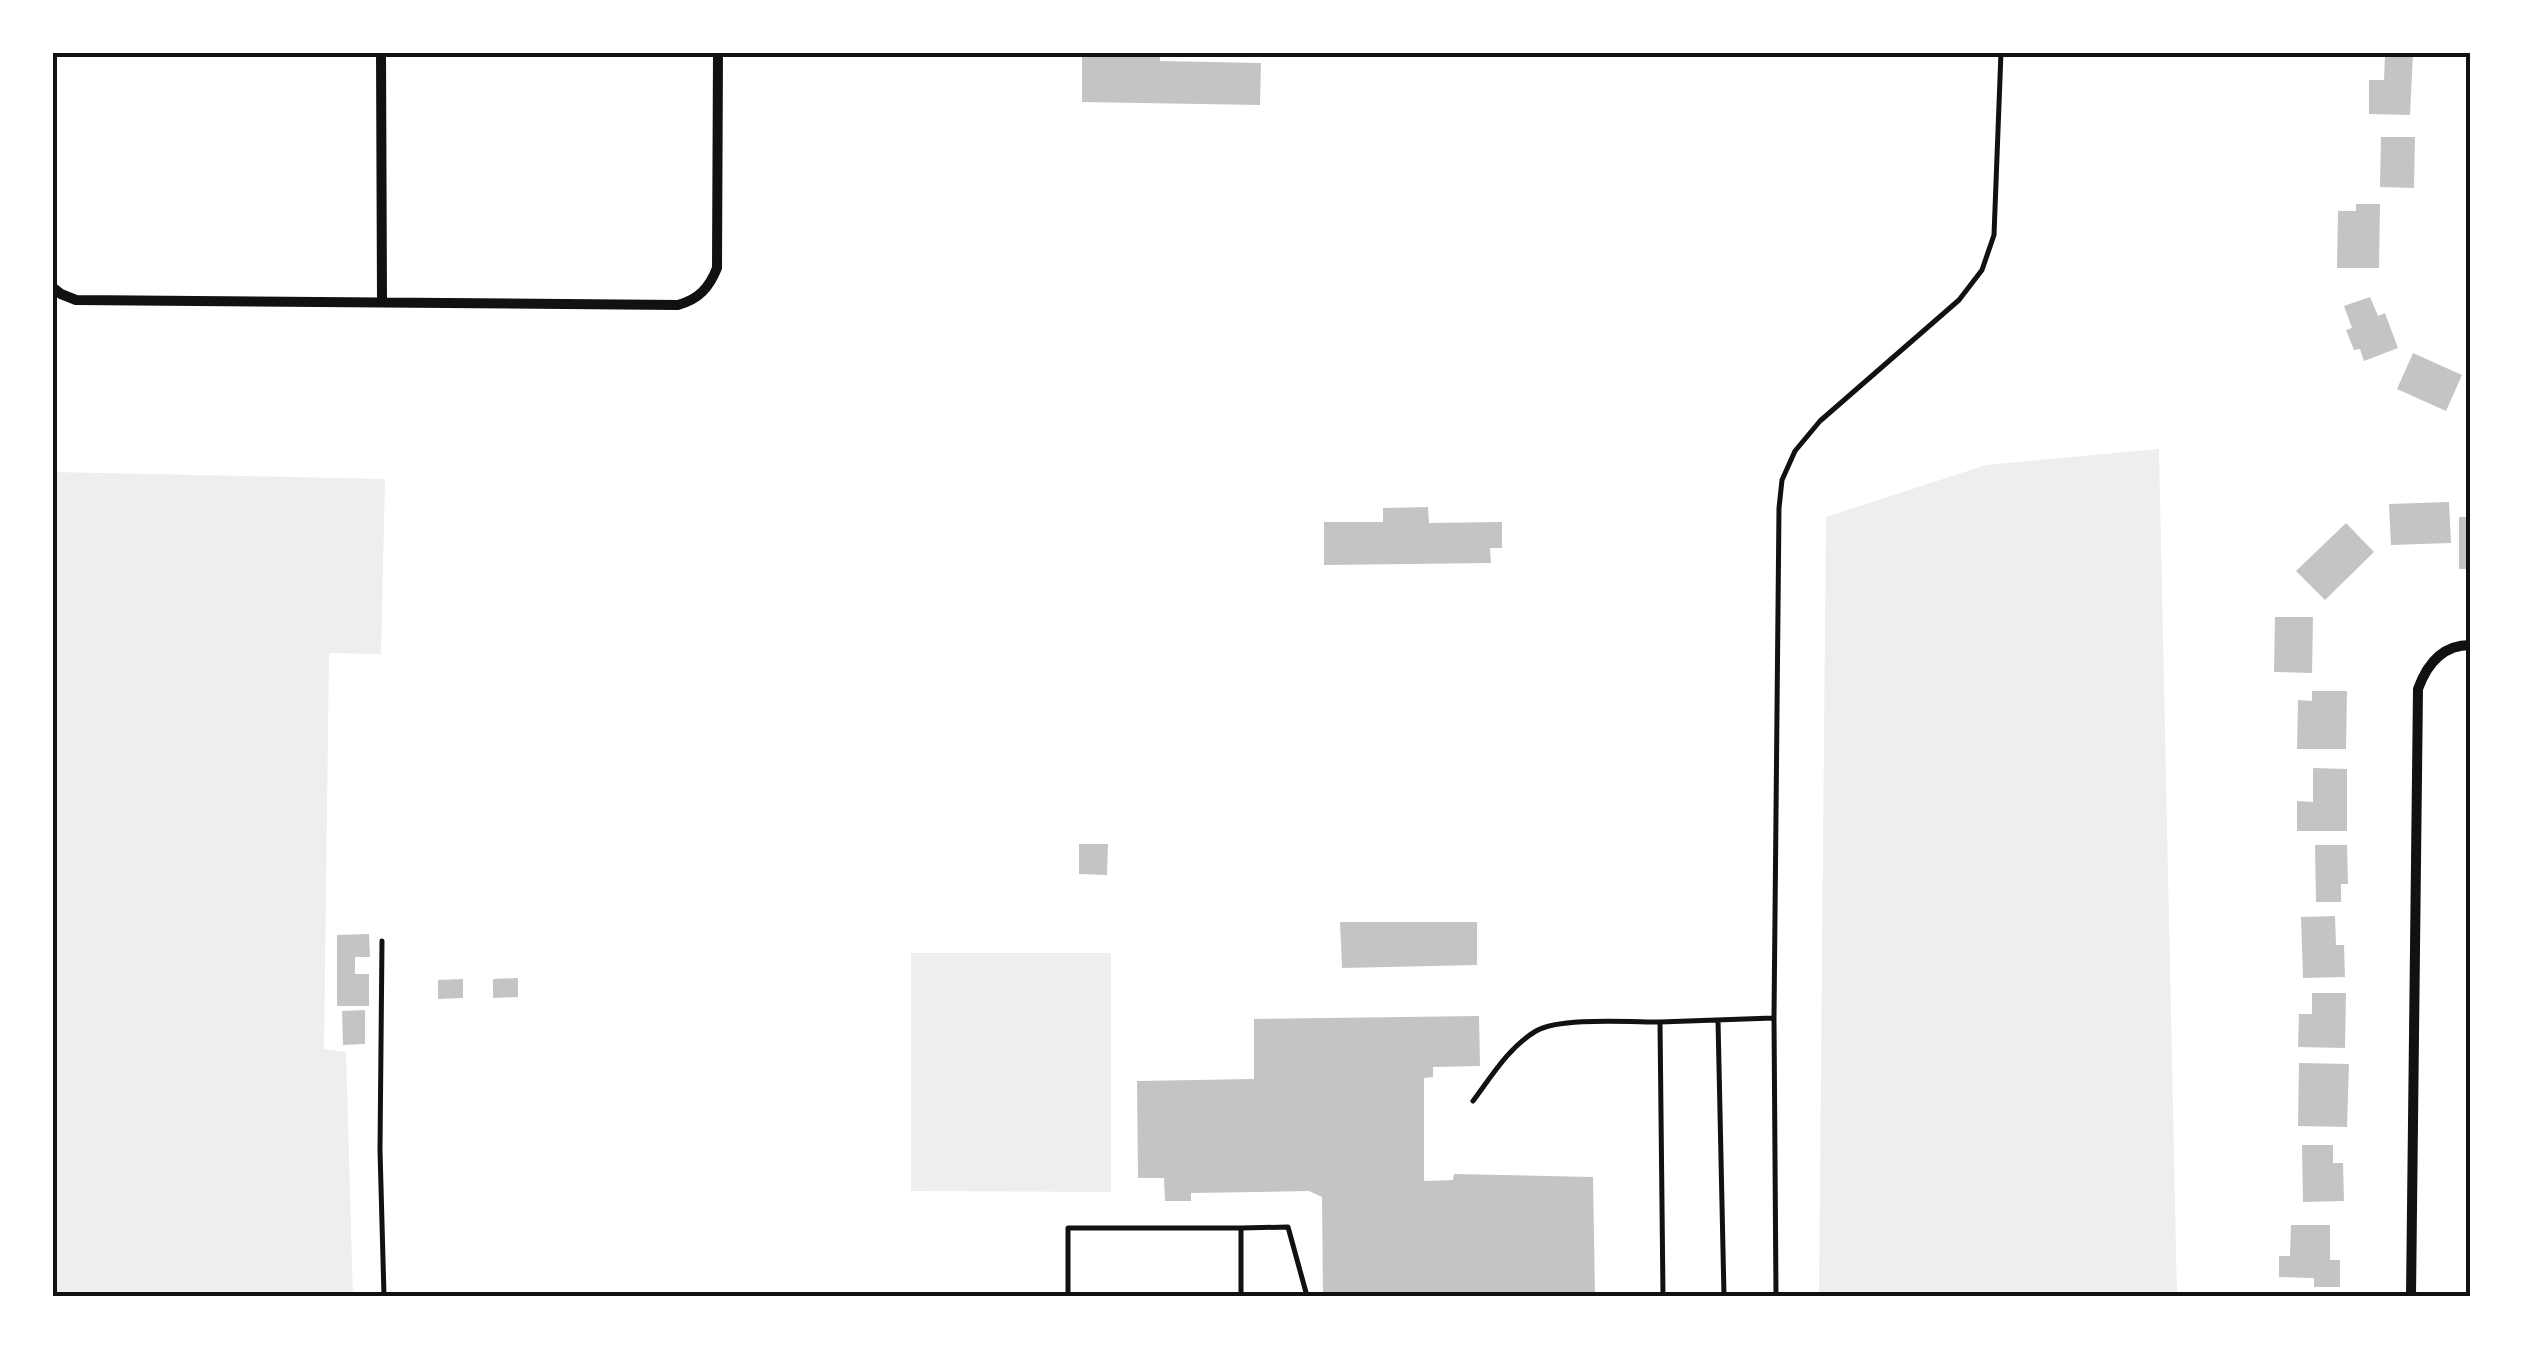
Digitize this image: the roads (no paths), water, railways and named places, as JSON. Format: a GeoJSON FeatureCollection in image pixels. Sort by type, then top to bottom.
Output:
{"type":"FeatureCollection","features":[{"type":"Feature","properties":{"kind":"street"},"geometry":{"type":"LineString","coordinates":[[381,52],[382,302]]}},
{"type":"Feature","properties":{"kind":"street"},"geometry":{"type":"LineString","coordinates":[[52,287],[76,300],[678,304],[700,296],[717,268],[718,52]]}},
{"type":"Feature","properties":{"kind":"street"},"geometry":{"type":"LineString","coordinates":[[2411,1296],[2418,689],[2434,660],[2447,650],[2470,645]]}},
{"type":"Feature","properties":{"kind":"lane"},"geometry":{"type":"LineString","coordinates":[[1776,1296],[1774,1018],[1778,508],[1782,480],[1795,451],[1820,421],[1958,300],[1982,270],[1994,235],[2001,52]]}},
{"type":"Feature","properties":{"kind":"lane"},"geometry":{"type":"LineString","coordinates":[[382,941],[380,1150],[384,1296]]}},
{"type":"Feature","properties":{"kind":"lane"},"geometry":{"type":"LineString","coordinates":[[1473,1101],[1508,1054],[1537,1030],[1558,1024],[1774,1018]]}},
{"type":"Feature","properties":{"kind":"lane"},"geometry":{"type":"LineString","coordinates":[[1718,1020],[1724,1296]]}},
{"type":"Feature","properties":{"kind":"lane"},"geometry":{"type":"LineString","coordinates":[[1660,1022],[1663,1296]]}},
{"type":"Feature","properties":{"kind":"lane"},"geometry":{"type":"LineString","coordinates":[[1068,1296],[1068,1228],[1288,1227],[1306,1296]]}},
{"type":"Feature","properties":{"kind":"lane"},"geometry":{"type":"LineString","coordinates":[[1240,1228],[1241,1296]]}}]}
